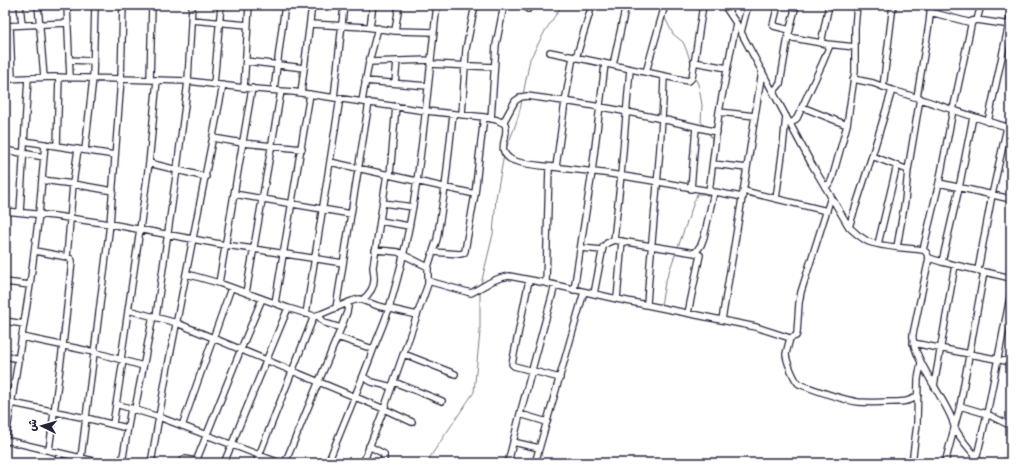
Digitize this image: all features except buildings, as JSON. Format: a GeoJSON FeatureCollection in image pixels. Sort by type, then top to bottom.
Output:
{"type":"FeatureCollection","features":[{"type":"Feature","properties":{"kind":"street"},"geometry":{"type":"LineString","coordinates":[[20,5],[22,25]]}},
{"type":"Feature","properties":{"kind":"street"},"geometry":{"type":"LineString","coordinates":[[38,5],[44,78]]}},
{"type":"Feature","properties":{"kind":"street"},"geometry":{"type":"LineString","coordinates":[[67,5],[70,78]]}},
{"type":"Feature","properties":{"kind":"street"},"geometry":{"type":"LineString","coordinates":[[85,150],[93,78],[95,5]]}},
{"type":"Feature","properties":{"kind":"street"},"geometry":{"type":"LineString","coordinates":[[85,460],[86,418],[113,192],[121,79],[123,5]]}},
{"type":"Feature","properties":{"kind":"street"},"geometry":{"type":"LineString","coordinates":[[150,80],[152,5]]}},
{"type":"Feature","properties":{"kind":"street"},"geometry":{"type":"LineString","coordinates":[[122,463],[128,428],[154,316],[168,234],[188,81],[192,5]]}},
{"type":"Feature","properties":{"kind":"street"},"geometry":{"type":"LineString","coordinates":[[214,84],[221,5]]}},
{"type":"Feature","properties":{"kind":"street"},"geometry":{"type":"LineString","coordinates":[[244,88],[249,5]]}},
{"type":"Feature","properties":{"kind":"street"},"geometry":{"type":"LineString","coordinates":[[274,90],[285,5]]}},
{"type":"Feature","properties":{"kind":"street"},"geometry":{"type":"LineString","coordinates":[[301,93],[312,5]]}},
{"type":"Feature","properties":{"kind":"street"},"geometry":{"type":"LineString","coordinates":[[334,98],[344,5]]}},
{"type":"Feature","properties":{"kind":"street"},"geometry":{"type":"LineString","coordinates":[[370,27],[373,5]]}},
{"type":"Feature","properties":{"kind":"street"},"geometry":{"type":"LineString","coordinates":[[395,31],[399,5]]}},
{"type":"Feature","properties":{"kind":"street"},"geometry":{"type":"LineString","coordinates":[[328,463],[389,308],[403,254],[417,181],[437,5]]}},
{"type":"Feature","properties":{"kind":"street"},"geometry":{"type":"LineString","coordinates":[[462,115],[468,37],[475,5]]}},
{"type":"Feature","properties":{"kind":"street"},"geometry":{"type":"LineString","coordinates":[[491,119],[497,37],[504,5]]}},
{"type":"Feature","properties":{"kind":"street"},"geometry":{"type":"LineString","coordinates":[[556,167],[565,102],[574,57],[592,5]]}},
{"type":"Feature","properties":{"kind":"street"},"geometry":{"type":"LineString","coordinates":[[613,65],[626,5]]}},
{"type":"Feature","properties":{"kind":"street"},"geometry":{"type":"LineString","coordinates":[[550,52],[688,81],[692,78],[703,5]]}},
{"type":"Feature","properties":{"kind":"street"},"geometry":{"type":"LineString","coordinates":[[724,5],[736,23],[790,124],[849,227],[856,234],[867,241],[878,244],[923,250],[926,252],[929,258],[912,337],[913,343],[921,363],[952,417],[955,428],[977,462]]}},
{"type":"Feature","properties":{"kind":"street"},"geometry":{"type":"LineString","coordinates":[[741,32],[748,5]]}},
{"type":"Feature","properties":{"kind":"street"},"geometry":{"type":"LineString","coordinates":[[778,5],[773,25],[790,30]]}},
{"type":"Feature","properties":{"kind":"street"},"geometry":{"type":"LineString","coordinates":[[774,92],[780,84],[788,38],[796,5]]}},
{"type":"Feature","properties":{"kind":"street"},"geometry":{"type":"LineString","coordinates":[[821,43],[829,5]]}},
{"type":"Feature","properties":{"kind":"street"},"geometry":{"type":"LineString","coordinates":[[825,187],[832,179],[847,125],[855,71],[855,28],[857,5]]}},
{"type":"Feature","properties":{"kind":"street"},"geometry":{"type":"LineString","coordinates":[[883,86],[893,5]]}},
{"type":"Feature","properties":{"kind":"street"},"geometry":{"type":"LineString","coordinates":[[897,247],[905,201],[931,5]]}},
{"type":"Feature","properties":{"kind":"street"},"geometry":{"type":"LineString","coordinates":[[977,20],[981,5]]}},
{"type":"Feature","properties":{"kind":"street"},"geometry":{"type":"LineString","coordinates":[[646,72],[663,7]]}},
{"type":"Feature","properties":{"kind":"street"},"geometry":{"type":"LineString","coordinates":[[930,12],[972,23]]}},
{"type":"Feature","properties":{"kind":"street"},"geometry":{"type":"LineString","coordinates":[[988,122],[1010,25],[1011,14]]}},
{"type":"Feature","properties":{"kind":"street"},"geometry":{"type":"LineString","coordinates":[[191,20],[248,24]]}},
{"type":"Feature","properties":{"kind":"street"},"geometry":{"type":"LineString","coordinates":[[923,250],[939,183],[972,21],[977,20],[1010,25]]}},
{"type":"Feature","properties":{"kind":"street"},"geometry":{"type":"LineString","coordinates":[[12,79],[8,26],[67,23]]}},
{"type":"Feature","properties":{"kind":"street"},"geometry":{"type":"LineString","coordinates":[[696,253],[704,237],[712,192],[713,164],[719,112],[736,23]]}},
{"type":"Feature","properties":{"kind":"street"},"geometry":{"type":"LineString","coordinates":[[310,24],[370,27],[395,31],[434,32]]}},
{"type":"Feature","properties":{"kind":"street"},"geometry":{"type":"LineString","coordinates":[[362,101],[365,81],[378,28]]}},
{"type":"Feature","properties":{"kind":"street"},"geometry":{"type":"LineString","coordinates":[[788,38],[830,45],[855,47]]}},
{"type":"Feature","properties":{"kind":"street"},"geometry":{"type":"LineString","coordinates":[[790,124],[797,118],[830,45]]}},
{"type":"Feature","properties":{"kind":"street"},"geometry":{"type":"LineString","coordinates":[[69,60],[93,61]]}},
{"type":"Feature","properties":{"kind":"street"},"geometry":{"type":"LineString","coordinates":[[246,60],[304,68]]}},
{"type":"Feature","properties":{"kind":"street"},"geometry":{"type":"LineString","coordinates":[[396,83],[397,61]]}},
{"type":"Feature","properties":{"kind":"street"},"geometry":{"type":"LineString","coordinates":[[370,62],[430,62],[494,67]]}},
{"type":"Feature","properties":{"kind":"street"},"geometry":{"type":"LineString","coordinates":[[694,62],[728,68]]}},
{"type":"Feature","properties":{"kind":"street"},"geometry":{"type":"LineString","coordinates":[[574,290],[592,172],[605,64]]}},
{"type":"Feature","properties":{"kind":"street"},"geometry":{"type":"LineString","coordinates":[[614,240],[630,69]]}},
{"type":"Feature","properties":{"kind":"street"},"geometry":{"type":"LineString","coordinates":[[722,320],[762,72]]}},
{"type":"Feature","properties":{"kind":"street"},"geometry":{"type":"LineString","coordinates":[[647,304],[651,246],[658,182],[664,76]]}},
{"type":"Feature","properties":{"kind":"street"},"geometry":{"type":"LineString","coordinates":[[20,212],[28,78]]}},
{"type":"Feature","properties":{"kind":"street"},"geometry":{"type":"LineString","coordinates":[[57,146],[59,78]]}},
{"type":"Feature","properties":{"kind":"street"},"geometry":{"type":"LineString","coordinates":[[5,79],[93,78],[188,81],[310,94],[426,111],[484,117],[503,123],[506,126],[503,147],[508,158],[515,162],[621,176],[712,192],[743,194],[776,199],[827,211]]}},
{"type":"Feature","properties":{"kind":"street"},"geometry":{"type":"LineString","coordinates":[[853,79],[883,86],[972,117],[1009,128],[992,195],[978,270]]}},
{"type":"Feature","properties":{"kind":"street"},"geometry":{"type":"LineString","coordinates":[[113,424],[149,163],[157,80]]}},
{"type":"Feature","properties":{"kind":"street"},"geometry":{"type":"LineString","coordinates":[[365,81],[428,86]]}},
{"type":"Feature","properties":{"kind":"street"},"geometry":{"type":"LineString","coordinates":[[151,463],[223,85]]}},
{"type":"Feature","properties":{"kind":"street"},"geometry":{"type":"LineString","coordinates":[[219,283],[252,88]]}},
{"type":"Feature","properties":{"kind":"street"},"geometry":{"type":"LineString","coordinates":[[849,227],[892,90]]}},
{"type":"Feature","properties":{"kind":"street"},"geometry":{"type":"LineString","coordinates":[[246,293],[281,91]]}},
{"type":"Feature","properties":{"kind":"street"},"geometry":{"type":"LineString","coordinates":[[275,303],[310,94]]}},
{"type":"Feature","properties":{"kind":"street"},"geometry":{"type":"LineString","coordinates":[[503,123],[515,101],[521,96],[527,96],[627,111],[717,132]]}},
{"type":"Feature","properties":{"kind":"street"},"geometry":{"type":"LineString","coordinates":[[306,314],[340,98]]}},
{"type":"Feature","properties":{"kind":"street"},"geometry":{"type":"LineString","coordinates":[[336,308],[369,102]]}},
{"type":"Feature","properties":{"kind":"street"},"geometry":{"type":"LineString","coordinates":[[362,300],[369,294],[373,286],[375,250],[388,175],[396,106]]}},
{"type":"Feature","properties":{"kind":"street"},"geometry":{"type":"LineString","coordinates":[[802,107],[847,125]]}},
{"type":"Feature","properties":{"kind":"street"},"geometry":{"type":"LineString","coordinates":[[719,112],[754,116]]}},
{"type":"Feature","properties":{"kind":"street"},"geometry":{"type":"LineString","coordinates":[[363,463],[404,354],[428,281],[428,267],[437,239],[445,188],[453,114]]}},
{"type":"Feature","properties":{"kind":"street"},"geometry":{"type":"LineString","coordinates":[[776,199],[786,115]]}},
{"type":"Feature","properties":{"kind":"street"},"geometry":{"type":"LineString","coordinates":[[433,252],[460,254],[464,253],[465,251],[475,194],[484,117]]}},
{"type":"Feature","properties":{"kind":"street"},"geometry":{"type":"LineString","coordinates":[[942,262],[959,188],[972,117]]}},
{"type":"Feature","properties":{"kind":"street"},"geometry":{"type":"LineString","coordinates":[[691,189],[696,127]]}},
{"type":"Feature","properties":{"kind":"street"},"geometry":{"type":"LineString","coordinates":[[213,138],[243,143],[302,149]]}},
{"type":"Feature","properties":{"kind":"street"},"geometry":{"type":"LineString","coordinates":[[24,141],[115,155]]}},
{"type":"Feature","properties":{"kind":"street"},"geometry":{"type":"LineString","coordinates":[[5,443],[35,251],[45,144]]}},
{"type":"Feature","properties":{"kind":"street"},"geometry":{"type":"LineString","coordinates":[[67,257],[73,184],[78,149]]}},
{"type":"Feature","properties":{"kind":"street"},"geometry":{"type":"LineString","coordinates":[[5,150],[44,157]]}},
{"type":"Feature","properties":{"kind":"street"},"geometry":{"type":"LineString","coordinates":[[872,156],[908,170]]}},
{"type":"Feature","properties":{"kind":"street"},"geometry":{"type":"LineString","coordinates":[[330,162],[475,194]]}},
{"type":"Feature","properties":{"kind":"street"},"geometry":{"type":"LineString","coordinates":[[149,163],[206,177]]}},
{"type":"Feature","properties":{"kind":"street"},"geometry":{"type":"LineString","coordinates":[[713,164],[747,168]]}},
{"type":"Feature","properties":{"kind":"street"},"geometry":{"type":"LineString","coordinates":[[878,244],[898,165]]}},
{"type":"Feature","properties":{"kind":"street"},"geometry":{"type":"LineString","coordinates":[[546,283],[549,167]]}},
{"type":"Feature","properties":{"kind":"street"},"geometry":{"type":"LineString","coordinates":[[42,180],[73,184],[113,192]]}},
{"type":"Feature","properties":{"kind":"street"},"geometry":{"type":"LineString","coordinates":[[939,183],[1011,199]]}},
{"type":"Feature","properties":{"kind":"street"},"geometry":{"type":"LineString","coordinates":[[234,194],[351,214]]}},
{"type":"Feature","properties":{"kind":"street"},"geometry":{"type":"LineString","coordinates":[[428,281],[470,293],[493,280],[509,276],[756,327],[790,338],[796,336],[797,333],[801,292],[831,197]]}},
{"type":"Feature","properties":{"kind":"street"},"geometry":{"type":"LineString","coordinates":[[383,203],[413,207]]}},
{"type":"Feature","properties":{"kind":"street"},"geometry":{"type":"LineString","coordinates":[[5,211],[71,218],[168,234],[193,240],[343,263]]}},
{"type":"Feature","properties":{"kind":"street"},"geometry":{"type":"LineString","coordinates":[[380,221],[409,226]]}},
{"type":"Feature","properties":{"kind":"street"},"geometry":{"type":"LineString","coordinates":[[594,294],[602,250],[604,245],[614,240],[696,253],[700,257],[688,313]]}},
{"type":"Feature","properties":{"kind":"street"},"geometry":{"type":"LineString","coordinates":[[617,299],[622,241]]}},
{"type":"Feature","properties":{"kind":"street"},"geometry":{"type":"LineString","coordinates":[[581,248],[602,250]]}},
{"type":"Feature","properties":{"kind":"street"},"geometry":{"type":"LineString","coordinates":[[375,250],[393,251],[403,254],[428,267]]}},
{"type":"Feature","properties":{"kind":"street"},"geometry":{"type":"LineString","coordinates":[[35,251],[67,257],[71,259],[73,263],[49,450]]}},
{"type":"Feature","properties":{"kind":"street"},"geometry":{"type":"LineString","coordinates":[[929,258],[1011,278]]}},
{"type":"Feature","properties":{"kind":"street"},"geometry":{"type":"LineString","coordinates":[[934,386],[955,265]]}},
{"type":"Feature","properties":{"kind":"street"},"geometry":{"type":"LineString","coordinates":[[945,463],[960,406],[984,272]]}},
{"type":"Feature","properties":{"kind":"street"},"geometry":{"type":"LineString","coordinates":[[187,274],[219,283],[288,308],[316,316],[325,322],[341,328]]}},
{"type":"Feature","properties":{"kind":"street"},"geometry":{"type":"LineString","coordinates":[[529,280],[512,362],[514,366],[560,378]]}},
{"type":"Feature","properties":{"kind":"street"},"geometry":{"type":"LineString","coordinates":[[5,282],[30,285]]}},
{"type":"Feature","properties":{"kind":"street"},"geometry":{"type":"LineString","coordinates":[[508,463],[555,285]]}},
{"type":"Feature","properties":{"kind":"street"},"geometry":{"type":"LineString","coordinates":[[182,426],[231,288]]}},
{"type":"Feature","properties":{"kind":"street"},"geometry":{"type":"LineString","coordinates":[[535,463],[584,292]]}},
{"type":"Feature","properties":{"kind":"street"},"geometry":{"type":"LineString","coordinates":[[977,462],[1011,292]]}},
{"type":"Feature","properties":{"kind":"street"},"geometry":{"type":"LineString","coordinates":[[182,463],[185,459],[196,460],[262,299]]}},
{"type":"Feature","properties":{"kind":"street"},"geometry":{"type":"LineString","coordinates":[[256,463],[292,371],[316,316],[355,299],[417,315]]}},
{"type":"Feature","properties":{"kind":"street"},"geometry":{"type":"LineString","coordinates":[[285,463],[341,328],[349,302]]}},
{"type":"Feature","properties":{"kind":"street"},"geometry":{"type":"LineString","coordinates":[[224,463],[288,308]]}},
{"type":"Feature","properties":{"kind":"street"},"geometry":{"type":"LineString","coordinates":[[128,310],[177,322],[412,422]]}},
{"type":"Feature","properties":{"kind":"street"},"geometry":{"type":"LineString","coordinates":[[5,321],[24,324]]}},
{"type":"Feature","properties":{"kind":"street"},"geometry":{"type":"LineString","coordinates":[[22,337],[94,352],[143,366]]}},
{"type":"Feature","properties":{"kind":"street"},"geometry":{"type":"LineString","coordinates":[[337,337],[373,350]]}},
{"type":"Feature","properties":{"kind":"street"},"geometry":{"type":"LineString","coordinates":[[790,338],[786,354],[795,380],[799,384],[857,402],[871,403],[906,401],[913,400],[918,395]]}},
{"type":"Feature","properties":{"kind":"street"},"geometry":{"type":"LineString","coordinates":[[913,343],[1011,362]]}},
{"type":"Feature","properties":{"kind":"street"},"geometry":{"type":"LineString","coordinates":[[404,354],[455,374]]}},
{"type":"Feature","properties":{"kind":"street"},"geometry":{"type":"LineString","coordinates":[[5,356],[19,359]]}},
{"type":"Feature","properties":{"kind":"street"},"geometry":{"type":"LineString","coordinates":[[912,463],[917,424],[918,379],[921,363]]}},
{"type":"Feature","properties":{"kind":"street"},"geometry":{"type":"LineString","coordinates":[[363,377],[372,382],[393,384],[442,401]]}},
{"type":"Feature","properties":{"kind":"street"},"geometry":{"type":"LineString","coordinates":[[5,393],[13,394]]}},
{"type":"Feature","properties":{"kind":"street"},"geometry":{"type":"LineString","coordinates":[[12,403],[128,428]]}},
{"type":"Feature","properties":{"kind":"street"},"geometry":{"type":"LineString","coordinates":[[116,404],[159,417],[280,463]]}},
{"type":"Feature","properties":{"kind":"street"},"geometry":{"type":"LineString","coordinates":[[960,406],[987,414],[1011,426]]}},
{"type":"Feature","properties":{"kind":"street"},"geometry":{"type":"LineString","coordinates":[[520,414],[547,422]]}},
{"type":"Feature","properties":{"kind":"street"},"geometry":{"type":"LineString","coordinates":[[5,440],[102,463]]}},
{"type":"Feature","properties":{"kind":"street"},"geometry":{"type":"LineString","coordinates":[[513,442],[539,448]]}},
{"type":"Feature","properties":{"kind":"street"},"geometry":{"type":"LineString","coordinates":[[369,446],[384,454],[384,463]]}},
{"type":"Feature","properties":{"kind":"street"},"geometry":{"type":"LineString","coordinates":[[1007,463],[1011,446]]}},
{"type":"Feature","properties":{"kind":"street"},"geometry":{"type":"LineString","coordinates":[[58,463],[60,453]]}},
{"type":"Feature","properties":{"kind":"waterway"},"geometry":{"type":"LineString","coordinates":[[523,95],[530,59],[545,31],[562,5]]}},
{"type":"Feature","properties":{"kind":"waterway"},"geometry":{"type":"LineString","coordinates":[[659,5],[661,10]]}},
{"type":"Feature","properties":{"kind":"waterway"},"geometry":{"type":"LineString","coordinates":[[664,16],[673,34],[683,42],[691,64]]}},
{"type":"Feature","properties":{"kind":"waterway"},"geometry":{"type":"LineString","coordinates":[[695,77],[699,87],[702,105],[701,122],[706,127]]}},
{"type":"Feature","properties":{"kind":"waterway"},"geometry":{"type":"LineString","coordinates":[[506,148],[516,125],[522,100]]}},
{"type":"Feature","properties":{"kind":"waterway"},"geometry":{"type":"LineString","coordinates":[[708,132],[712,139],[712,145]]}},
{"type":"Feature","properties":{"kind":"waterway"},"geometry":{"type":"LineString","coordinates":[[481,284],[493,234],[496,198],[504,155]]}},
{"type":"Feature","properties":{"kind":"waterway"},"geometry":{"type":"LineString","coordinates":[[678,247],[697,194],[706,194],[706,192]]}},
{"type":"Feature","properties":{"kind":"waterway"},"geometry":{"type":"LineString","coordinates":[[661,305],[665,283],[676,252]]}},
{"type":"Feature","properties":{"kind":"waterway"},"geometry":{"type":"LineString","coordinates":[[426,463],[474,392],[480,332],[480,291]]}}]}
